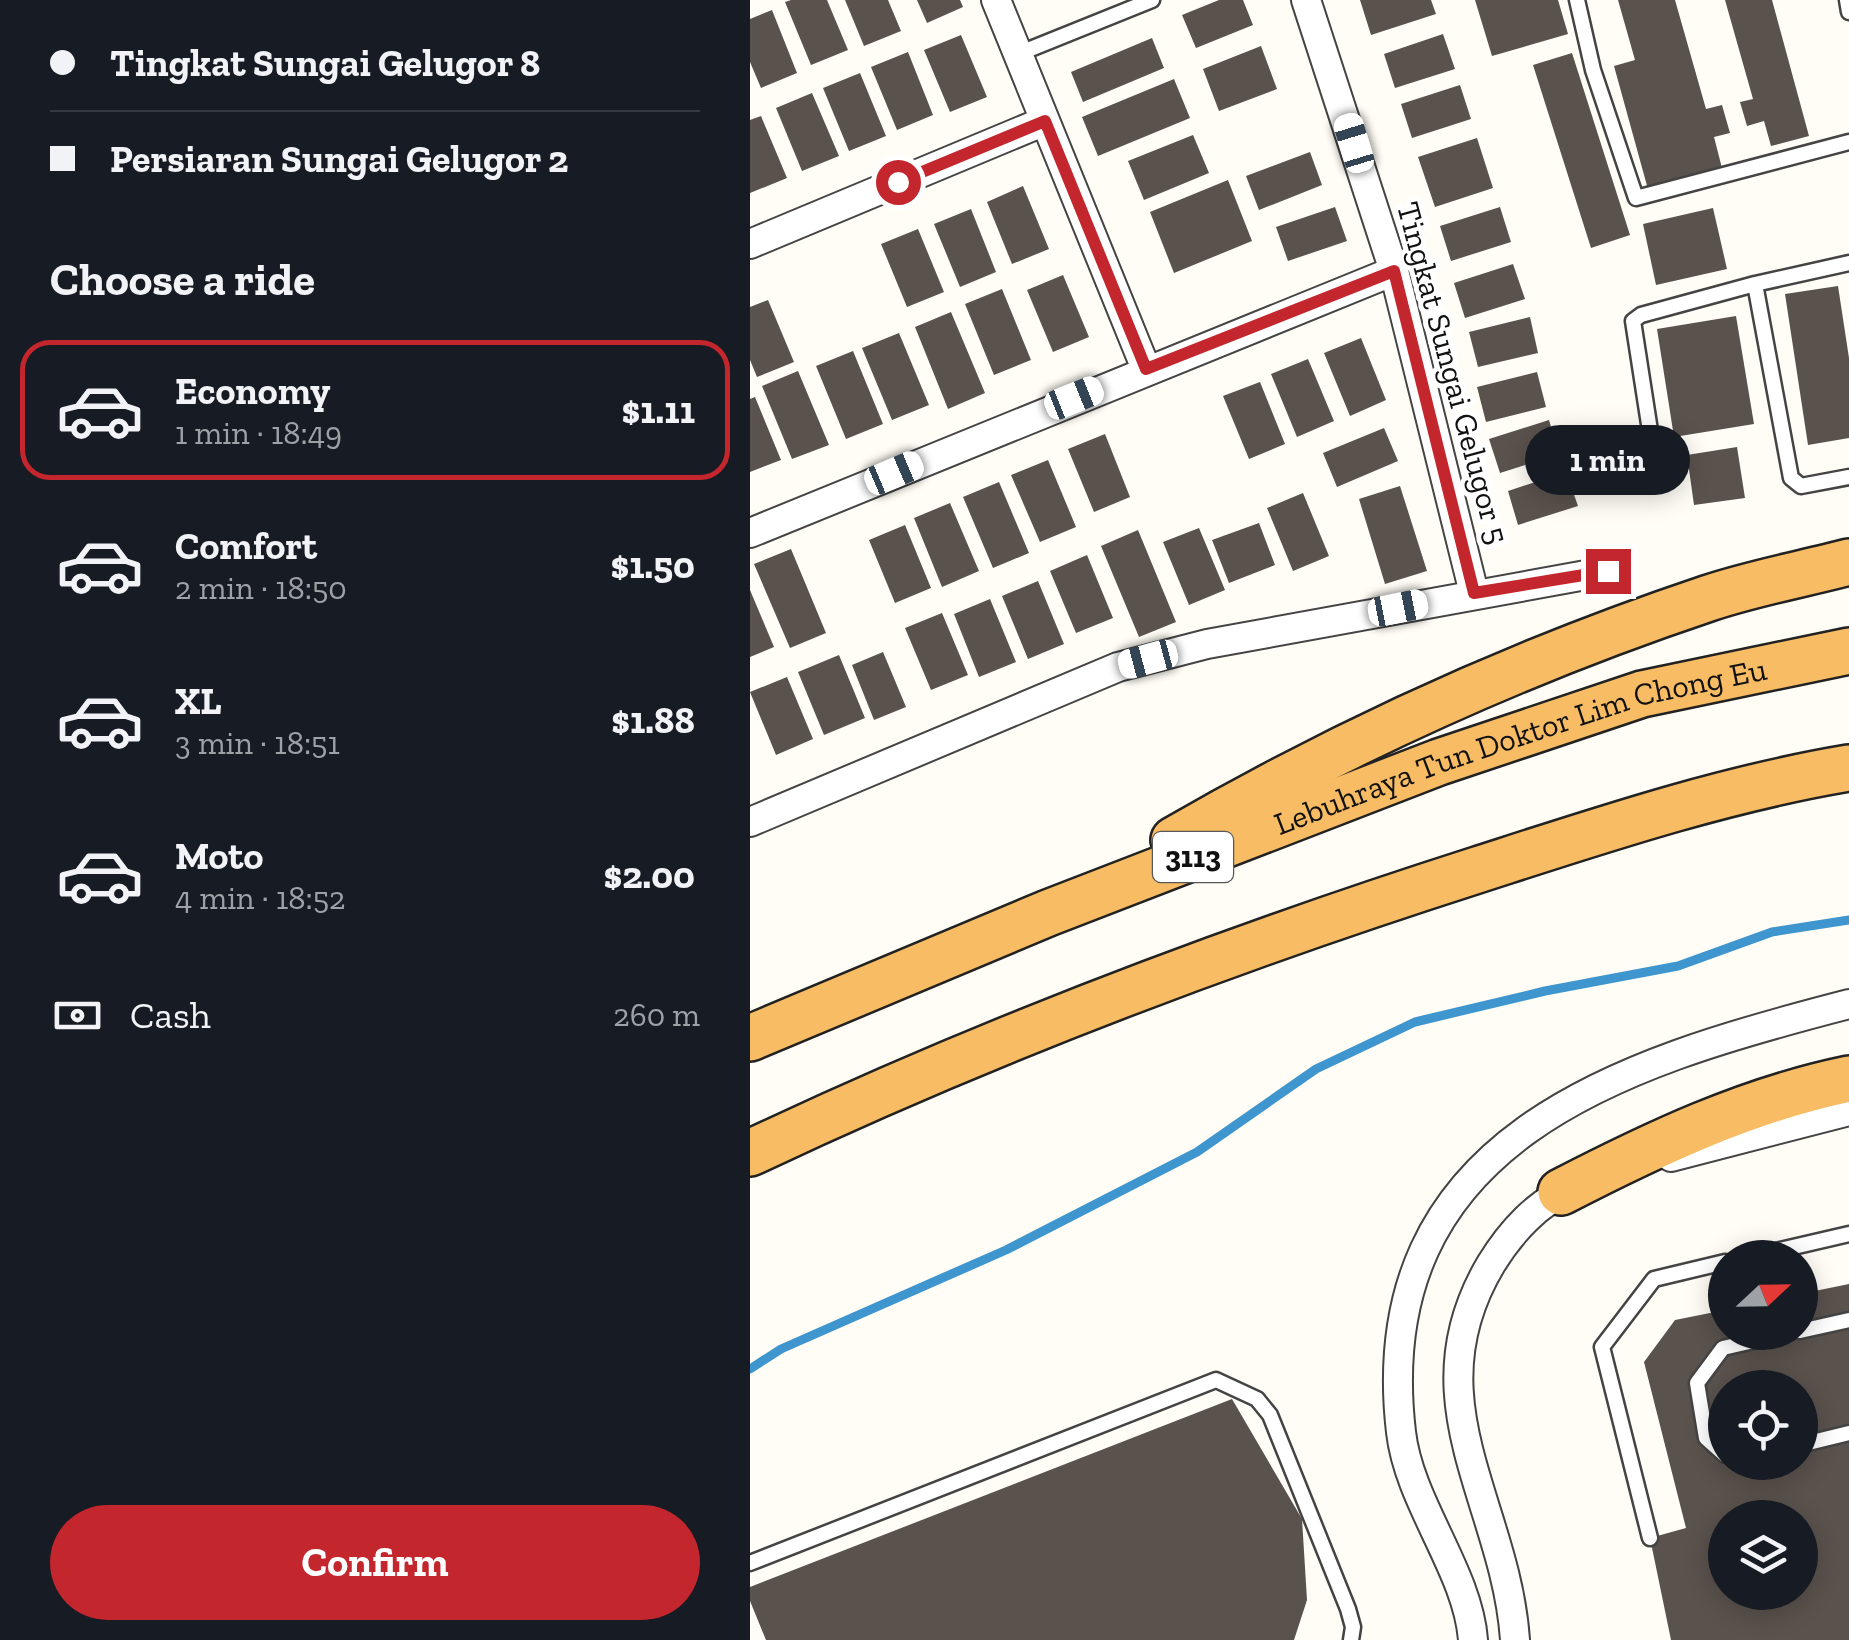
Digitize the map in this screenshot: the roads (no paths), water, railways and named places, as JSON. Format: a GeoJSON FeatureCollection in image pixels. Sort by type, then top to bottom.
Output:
{"type":"FeatureCollection","features":[{"type":"Feature","properties":{"kind":"highway"},"geometry":{"type":"LineString","coordinates":[[1048,913],[1304,765],[1470,689],[1710,598],[1849,562]]}},
{"type":"Feature","properties":{"kind":"highway","name":"Lebuhraya Tun Doktor Lim Chong Eu"},"geometry":{"type":"LineString","coordinates":[[750,1038],[1048,913],[1439,762],[1642,694],[1849,651]]}},
{"type":"Feature","properties":{"kind":"highway"},"geometry":{"type":"LineString","coordinates":[[750,1153],[868,1097],[1326,918],[1579,837],[1794,777],[1849,768]]}},
{"type":"Feature","properties":{"kind":"highway"},"geometry":{"type":"LineString","coordinates":[[1562,1192],[1662,1140],[1743,1108],[1849,1079]]}},
{"type":"Feature","properties":{"kind":"street"},"geometry":{"type":"LineString","coordinates":[[996,0],[1146,369]]}},
{"type":"Feature","properties":{"kind":"street","name":"Tingkat Sungai Gelugor 5"},"geometry":{"type":"LineString","coordinates":[[1306,0],[1394,271],[1474,593]]}},
{"type":"Feature","properties":{"kind":"street"},"geometry":{"type":"LineString","coordinates":[[750,244],[1045,121]]}},
{"type":"Feature","properties":{"kind":"street"},"geometry":{"type":"LineString","coordinates":[[750,533],[1394,271]]}},
{"type":"Feature","properties":{"kind":"street"},"geometry":{"type":"LineString","coordinates":[[750,822],[1118,667],[1208,644],[1608,571]]}},
{"type":"Feature","properties":{"kind":"street"},"geometry":{"type":"LineString","coordinates":[[1473,1640],[1401,1434],[1398,1360],[1404,1316],[1435,1228],[1458,1191],[1483,1164],[1534,1122],[1592,1089],[1751,1030],[1849,1004]]}},
{"type":"Feature","properties":{"kind":"street"},"geometry":{"type":"LineString","coordinates":[[1515,1640],[1512,1591],[1460,1422],[1458,1363],[1474,1292],[1499,1250],[1522,1222],[1562,1192],[1617,1171],[1849,1111]]}},
{"type":"Feature","properties":{"kind":"lane"},"geometry":{"type":"LineString","coordinates":[[1018,54],[1152,0]]}},
{"type":"Feature","properties":{"kind":"lane"},"geometry":{"type":"LineString","coordinates":[[1576,0],[1594,70],[1636,198],[1849,142]]}},
{"type":"Feature","properties":{"kind":"lane"},"geometry":{"type":"LineString","coordinates":[[1847,0],[1849,12]]}},
{"type":"Feature","properties":{"kind":"lane"},"geometry":{"type":"LineString","coordinates":[[1651,437],[1633,322],[1642,315],[1755,284],[1849,263]]}},
{"type":"Feature","properties":{"kind":"lane"},"geometry":{"type":"LineString","coordinates":[[1755,284],[1791,478],[1802,486],[1849,477]]}},
{"type":"Feature","properties":{"kind":"lane"},"geometry":{"type":"LineString","coordinates":[[1818,1241],[1849,1234]]}},
{"type":"Feature","properties":{"kind":"lane"},"geometry":{"type":"LineString","coordinates":[[1650,1538],[1602,1348],[1654,1279],[1708,1266]]}},
{"type":"Feature","properties":{"kind":"lane"},"geometry":{"type":"LineString","coordinates":[[1818,1327],[1849,1320]]}},
{"type":"Feature","properties":{"kind":"lane"},"geometry":{"type":"LineString","coordinates":[[1708,1440],[1697,1383],[1722,1350]]}},
{"type":"Feature","properties":{"kind":"lane"},"geometry":{"type":"LineString","coordinates":[[750,1563],[1216,1380],[1257,1399],[1270,1415],[1348,1609],[1353,1627],[1351,1640]]}},
{"type":"Feature","properties":{"kind":"lane"},"geometry":{"type":"LineString","coordinates":[[1818,1441],[1849,1433]]}},
{"type":"Feature","properties":{"kind":"waterway"},"geometry":{"type":"LineString","coordinates":[[750,1369],[781,1349],[1006,1250],[1197,1152],[1316,1069],[1415,1022],[1545,991],[1678,966],[1772,932],[1849,920]]}}]}
